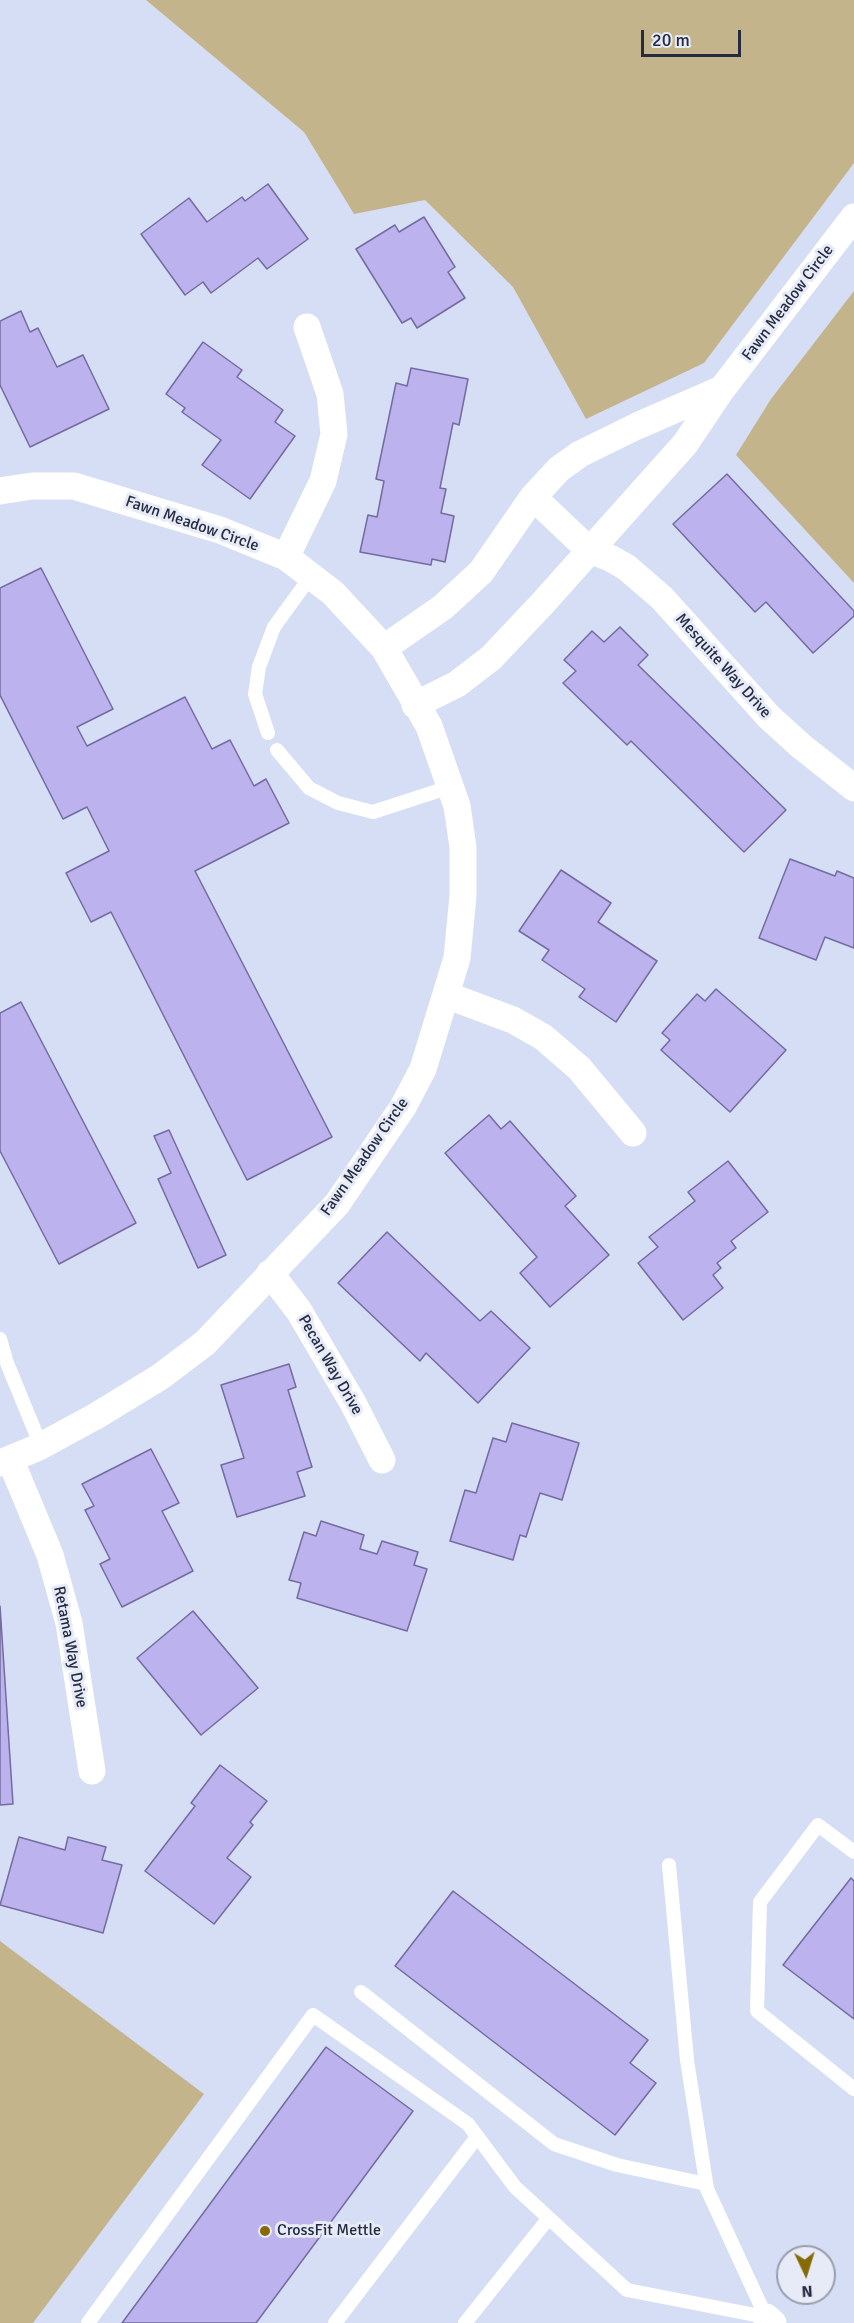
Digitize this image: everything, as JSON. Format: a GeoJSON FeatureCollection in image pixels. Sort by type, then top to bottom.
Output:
{"type":"FeatureCollection","features":[{"type":"Feature","properties":{"kind":"street","name":"Fawn Meadow Circle"},"geometry":{"type":"LineString","coordinates":[[415,705],[457,684],[490,658],[590,550],[685,444],[722,389],[854,217]]}},
{"type":"Feature","properties":{"kind":"street"},"geometry":{"type":"LineString","coordinates":[[286,557],[323,481],[334,434],[330,394],[307,327]]}},
{"type":"Feature","properties":{"kind":"street","name":"Fawn Meadow Circle"},"geometry":{"type":"LineString","coordinates":[[384,648],[443,607],[481,572],[533,497],[559,469],[580,454],[637,426],[722,389]]}},
{"type":"Feature","properties":{"kind":"street","name":"Fawn Meadow Circle"},"geometry":{"type":"LineString","coordinates":[[0,491],[32,486],[74,486],[220,530],[286,557],[311,576],[333,593],[384,648],[429,726],[457,806],[464,847],[464,896],[456,958],[423,1069],[403,1107],[337,1204],[205,1342],[169,1370],[96,1416],[41,1446],[5,1461]]}},
{"type":"Feature","properties":{"kind":"street"},"geometry":{"type":"LineString","coordinates":[[533,497],[590,550]]}},
{"type":"Feature","properties":{"kind":"street","name":"Mesquite Way Drive"},"geometry":{"type":"LineString","coordinates":[[590,550],[626,567],[662,598],[769,717],[854,788]]}},
{"type":"Feature","properties":{"kind":"street"},"geometry":{"type":"LineString","coordinates":[[446,994],[513,1020],[543,1037],[579,1068],[633,1133]]}},
{"type":"Feature","properties":{"kind":"street","name":"Pecan Way Drive"},"geometry":{"type":"LineString","coordinates":[[270,1273],[299,1311],[353,1403],[382,1460]]}},
{"type":"Feature","properties":{"kind":"street","name":"Retama Way Drive"},"geometry":{"type":"LineString","coordinates":[[5,1461],[50,1555],[69,1623],[92,1771]]}},
{"type":"Feature","properties":{"kind":"lane"},"geometry":{"type":"LineString","coordinates":[[268,733],[255,694],[260,667],[274,627],[311,576]]}},
{"type":"Feature","properties":{"kind":"lane"},"geometry":{"type":"LineString","coordinates":[[277,750],[309,788],[338,803],[373,812],[450,787]]}},
{"type":"Feature","properties":{"kind":"lane"},"geometry":{"type":"LineString","coordinates":[[0,1339],[7,1363],[41,1446]]}},
{"type":"Feature","properties":{"kind":"lane"},"geometry":{"type":"LineString","coordinates":[[854,1852],[818,1825],[760,1902],[757,2011],[854,2089]]}},
{"type":"Feature","properties":{"kind":"lane"},"geometry":{"type":"LineString","coordinates":[[669,1865],[687,2060],[706,2184],[767,2321]]}},
{"type":"Feature","properties":{"kind":"lane"},"geometry":{"type":"LineString","coordinates":[[361,1992],[554,2144],[617,2165],[706,2184]]}},
{"type":"Feature","properties":{"kind":"lane"},"geometry":{"type":"LineString","coordinates":[[88,2323],[313,2015],[468,2124],[515,2187],[627,2290],[767,2321]]}},
{"type":"Feature","properties":{"kind":"lane"},"geometry":{"type":"LineString","coordinates":[[335,2323],[477,2137]]}},
{"type":"Feature","properties":{"kind":"lane"},"geometry":{"type":"LineString","coordinates":[[465,2323],[548,2219]]}},
{"type":"Feature","properties":{"kind":"shaded area"},"geometry":{"type":"Polygon","coordinates":[[[146,0],[854,0],[854,163],[704,363],[586,419],[513,287],[425,200],[354,214],[304,132],[146,0]]]}},
{"type":"Feature","properties":{"kind":"shaded area"},"geometry":{"type":"Polygon","coordinates":[[[854,291],[854,583],[736,455],[771,399],[854,291]]]}},
{"type":"Feature","properties":{"kind":"shaded area"},"geometry":{"type":"Polygon","coordinates":[[[0,1941],[204,2094],[33,2323],[0,2323],[0,1941]]]}},
{"type":"Feature","properties":{"kind":"building"},"geometry":{"type":"Polygon","coordinates":[[[268,184],[308,239],[267,269],[258,258],[211,293],[203,282],[185,295],[141,234],[189,198],[207,222],[242,197],[245,201],[268,184]]]}},
{"type":"Feature","properties":{"kind":"building"},"geometry":{"type":"Polygon","coordinates":[[[424,217],[455,267],[448,272],[465,298],[417,328],[411,318],[402,323],[356,249],[395,225],[399,232],[424,217]]]}},
{"type":"Feature","properties":{"kind":"building"},"geometry":{"type":"Polygon","coordinates":[[[21,311],[30,332],[38,328],[57,367],[83,355],[109,409],[30,447],[0,385],[0,321],[21,311]]]}},
{"type":"Feature","properties":{"kind":"building"},"geometry":{"type":"Polygon","coordinates":[[[203,342],[242,370],[237,377],[283,410],[275,422],[295,436],[250,499],[202,465],[221,440],[182,412],[185,408],[166,394],[203,342]]]}},
{"type":"Feature","properties":{"kind":"building"},"geometry":{"type":"Polygon","coordinates":[[[411,368],[468,379],[459,425],[453,423],[440,488],[446,489],[441,513],[454,516],[445,562],[432,559],[431,565],[360,552],[368,515],[377,517],[384,481],[376,479],[396,383],[407,386],[411,368]]]}},
{"type":"Feature","properties":{"kind":"building"},"geometry":{"type":"Polygon","coordinates":[[[727,474],[854,611],[854,616],[813,653],[766,602],[755,612],[673,524],[727,474]]]}},
{"type":"Feature","properties":{"kind":"building"},"geometry":{"type":"Polygon","coordinates":[[[41,568],[113,709],[77,727],[87,746],[185,697],[212,749],[230,740],[254,786],[266,779],[289,823],[195,871],[332,1137],[247,1180],[111,912],[91,922],[66,873],[109,851],[87,807],[63,819],[0,695],[0,588],[41,568]]]}},
{"type":"Feature","properties":{"kind":"building"},"geometry":{"type":"Polygon","coordinates":[[[620,627],[648,655],[638,665],[786,810],[744,852],[631,741],[627,745],[563,683],[576,671],[564,660],[592,631],[604,642],[620,627]]]}},
{"type":"Feature","properties":{"kind":"building"},"geometry":{"type":"Polygon","coordinates":[[[790,859],[835,876],[837,871],[854,878],[854,948],[825,937],[816,960],[759,938],[790,859]]]}},
{"type":"Feature","properties":{"kind":"building"},"geometry":{"type":"Polygon","coordinates":[[[561,870],[611,903],[598,922],[657,961],[616,1022],[579,997],[585,989],[542,960],[549,950],[519,931],[561,870]]]}},
{"type":"Feature","properties":{"kind":"building"},"geometry":{"type":"Polygon","coordinates":[[[716,989],[786,1050],[730,1112],[661,1050],[670,1040],[662,1033],[697,994],[705,1001],[716,989]]]}},
{"type":"Feature","properties":{"kind":"building"},"geometry":{"type":"Polygon","coordinates":[[[21,1002],[136,1223],[59,1264],[0,1151],[0,1013],[21,1002]]]}},
{"type":"Feature","properties":{"kind":"building"},"geometry":{"type":"Polygon","coordinates":[[[489,1115],[501,1129],[510,1121],[576,1196],[565,1206],[609,1255],[550,1307],[520,1273],[537,1257],[445,1153],[489,1115]]]}},
{"type":"Feature","properties":{"kind":"building"},"geometry":{"type":"Polygon","coordinates":[[[169,1130],[226,1255],[198,1268],[158,1179],[171,1173],[154,1136],[169,1130]]]}},
{"type":"Feature","properties":{"kind":"building"},"geometry":{"type":"Polygon","coordinates":[[[728,1161],[768,1212],[731,1241],[736,1248],[717,1263],[721,1268],[713,1275],[723,1288],[683,1320],[638,1263],[658,1247],[649,1237],[695,1201],[688,1192],[728,1161]]]}},
{"type":"Feature","properties":{"kind":"building"},"geometry":{"type":"Polygon","coordinates":[[[387,1232],[480,1321],[491,1311],[530,1348],[478,1403],[426,1353],[420,1361],[338,1283],[387,1232]]]}},
{"type":"Feature","properties":{"kind":"building"},"geometry":{"type":"Polygon","coordinates":[[[289,1364],[296,1387],[288,1390],[312,1467],[297,1472],[305,1496],[237,1517],[221,1465],[244,1458],[221,1385],[289,1364]]]}},
{"type":"Feature","properties":{"kind":"building"},"geometry":{"type":"Polygon","coordinates":[[[512,1423],[579,1443],[562,1500],[540,1493],[526,1537],[520,1535],[513,1560],[450,1541],[465,1490],[476,1493],[493,1438],[506,1442],[512,1423]]]}},
{"type":"Feature","properties":{"kind":"building"},"geometry":{"type":"Polygon","coordinates":[[[151,1449],[179,1503],[162,1511],[193,1571],[122,1607],[100,1564],[110,1559],[85,1510],[94,1506],[82,1484],[151,1449]]]}},
{"type":"Feature","properties":{"kind":"building"},"geometry":{"type":"Polygon","coordinates":[[[321,1521],[364,1535],[360,1549],[377,1554],[382,1541],[418,1552],[414,1565],[427,1569],[407,1631],[297,1598],[301,1583],[289,1580],[304,1532],[316,1536],[321,1521]]]}},
{"type":"Feature","properties":{"kind":"building"},"geometry":{"type":"Polygon","coordinates":[[[0,1606],[13,1804],[0,1805],[0,1606]]]}},
{"type":"Feature","properties":{"kind":"building"},"geometry":{"type":"Polygon","coordinates":[[[193,1611],[258,1688],[201,1735],[137,1658],[193,1611]]]}},
{"type":"Feature","properties":{"kind":"building"},"geometry":{"type":"Polygon","coordinates":[[[220,1765],[267,1801],[250,1822],[253,1825],[227,1858],[251,1877],[214,1924],[145,1871],[195,1806],[191,1803],[220,1765]]]}},
{"type":"Feature","properties":{"kind":"building"},"geometry":{"type":"Polygon","coordinates":[[[19,1837],[65,1850],[68,1837],[106,1847],[102,1860],[122,1865],[103,1933],[0,1905],[19,1837]]]}},
{"type":"Feature","properties":{"kind":"building"},"geometry":{"type":"Polygon","coordinates":[[[851,1878],[854,1881],[854,2019],[783,1965],[851,1878]]]}},
{"type":"Feature","properties":{"kind":"building"},"geometry":{"type":"Polygon","coordinates":[[[453,1891],[648,2040],[630,2063],[656,2083],[615,2135],[395,1966],[453,1891]]]}},
{"type":"Feature","properties":{"kind":"building"},"geometry":{"type":"Polygon","coordinates":[[[326,2047],[413,2111],[256,2323],[122,2323],[326,2047]]]}},
{"type":"Feature","properties":{"kind":"place","name":"CrossFit Mettle"},"geometry":{"type":"Point","coordinates":[265,2231]}}]}
